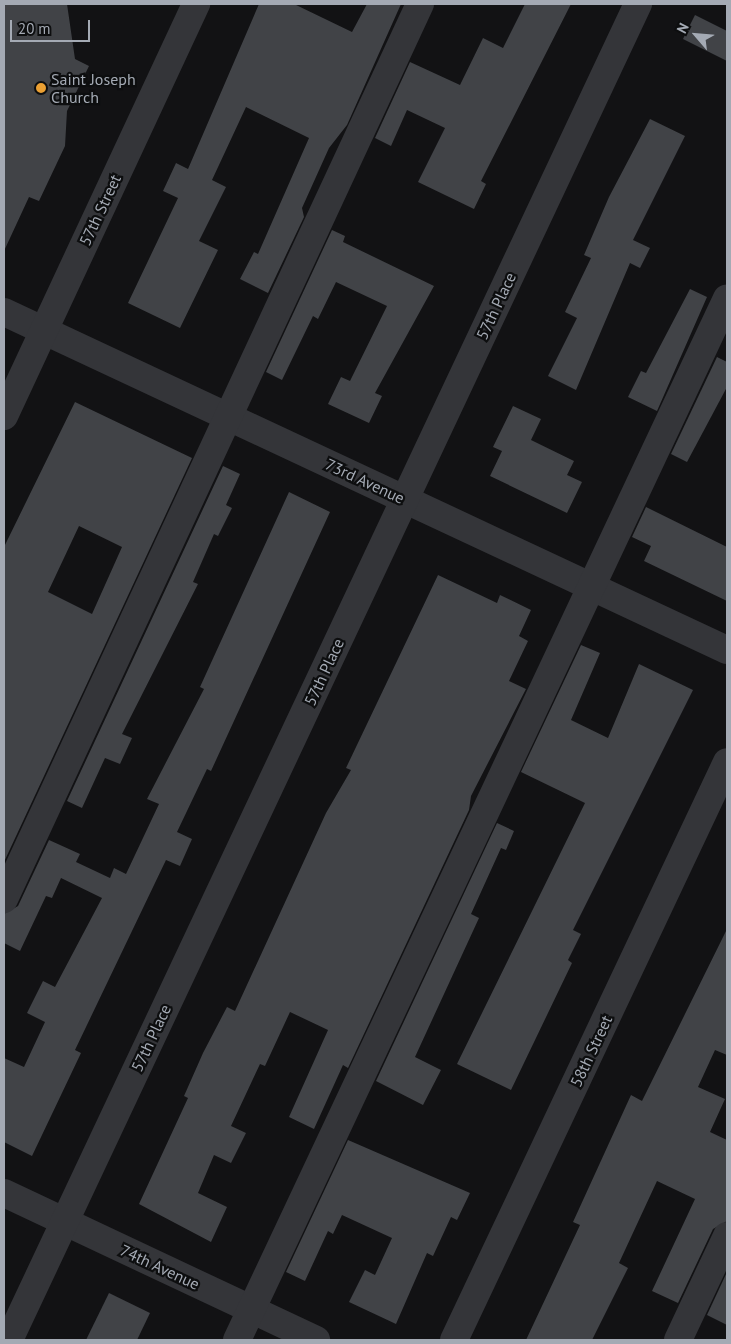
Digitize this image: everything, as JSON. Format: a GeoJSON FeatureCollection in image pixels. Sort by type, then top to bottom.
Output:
{"type":"FeatureCollection","features":[{"type":"Feature","properties":{"kind":"street","name":"57th Street"},"geometry":{"type":"LineString","coordinates":[[4,416],[196,4]]}},
{"type":"Feature","properties":{"kind":"street"},"geometry":{"type":"LineString","coordinates":[[4,899],[420,4]]}},
{"type":"Feature","properties":{"kind":"street","name":"57th Place"},"geometry":{"type":"LineString","coordinates":[[10,1340],[638,4]]}},
{"type":"Feature","properties":{"kind":"street"},"geometry":{"type":"LineString","coordinates":[[237,1340],[727,298]]}},
{"type":"Feature","properties":{"kind":"street","name":"73rd Avenue"},"geometry":{"type":"LineString","coordinates":[[4,312],[727,650]]}},
{"type":"Feature","properties":{"kind":"street","name":"58th Street"},"geometry":{"type":"LineString","coordinates":[[454,1340],[727,762]]}},
{"type":"Feature","properties":{"kind":"street","name":"74th Avenue"},"geometry":{"type":"LineString","coordinates":[[4,1193],[316,1340]]}},
{"type":"Feature","properties":{"kind":"street"},"geometry":{"type":"LineString","coordinates":[[678,1340],[727,1236]]}},
{"type":"Feature","properties":{"kind":"building","name":"Saint Joseph Church"},"geometry":{"type":"Polygon","coordinates":[[[4,4],[67,4],[75,59],[89,66],[67,111],[65,146],[39,201],[29,197],[4,251],[4,4]]]}},
{"type":"Feature","properties":{"kind":"building"},"geometry":{"type":"Polygon","coordinates":[[[259,4],[294,4],[352,32],[367,4],[401,4],[347,125],[329,148],[302,208],[304,217],[268,293],[240,279],[254,252],[258,254],[309,138],[246,107],[212,180],[226,187],[199,241],[218,250],[180,328],[128,303],[178,198],[163,191],[176,163],[188,169],[259,4]]]}},
{"type":"Feature","properties":{"kind":"building"},"geometry":{"type":"Polygon","coordinates":[[[525,4],[571,4],[481,181],[486,184],[474,209],[418,182],[445,128],[407,110],[391,146],[375,138],[410,62],[460,85],[483,38],[503,48],[525,4]]]}},
{"type":"Feature","properties":{"kind":"building"},"geometry":{"type":"Polygon","coordinates":[[[695,15],[727,31],[727,61],[683,39],[695,15]]]}},
{"type":"Feature","properties":{"kind":"building"},"geometry":{"type":"Polygon","coordinates":[[[650,119],[685,136],[633,240],[650,248],[640,268],[630,263],[576,390],[548,376],[577,318],[565,312],[591,258],[584,255],[609,197],[650,119]]]}},
{"type":"Feature","properties":{"kind":"building"},"geometry":{"type":"Polygon","coordinates":[[[332,230],[345,236],[343,242],[434,286],[375,393],[382,396],[369,423],[328,404],[341,377],[350,381],[387,306],[336,282],[318,319],[313,316],[282,380],[266,372],[332,230]]]}},
{"type":"Feature","properties":{"kind":"building"},"geometry":{"type":"Polygon","coordinates":[[[690,289],[707,297],[657,411],[628,397],[641,371],[646,373],[690,289]]]}},
{"type":"Feature","properties":{"kind":"building"},"geometry":{"type":"Polygon","coordinates":[[[717,357],[727,362],[727,387],[687,462],[671,454],[717,357]]]}},
{"type":"Feature","properties":{"kind":"building"},"geometry":{"type":"Polygon","coordinates":[[[75,402],[192,458],[4,862],[4,547],[75,402]],[[79,526],[48,592],[92,614],[122,547],[79,526]]]}},
{"type":"Feature","properties":{"kind":"building"},"geometry":{"type":"Polygon","coordinates":[[[513,406],[541,419],[531,440],[574,461],[567,475],[582,482],[567,513],[490,476],[502,451],[493,447],[513,406]]]}},
{"type":"Feature","properties":{"kind":"building"},"geometry":{"type":"Polygon","coordinates":[[[223,466],[240,474],[226,505],[232,508],[218,536],[214,534],[193,582],[198,584],[122,734],[132,738],[120,764],[105,758],[82,808],[67,801],[223,466]]]}},
{"type":"Feature","properties":{"kind":"building"},"geometry":{"type":"Polygon","coordinates":[[[289,492],[330,512],[211,771],[207,769],[177,832],[192,839],[180,866],[166,860],[75,1050],[81,1053],[32,1156],[4,1142],[4,1058],[24,1067],[45,1022],[27,1013],[43,981],[55,987],[102,898],[61,878],[52,898],[46,896],[20,951],[4,943],[4,914],[18,906],[49,840],[80,854],[76,862],[110,878],[114,868],[126,874],[159,804],[147,799],[204,689],[200,687],[289,492]]]}},
{"type":"Feature","properties":{"kind":"building"},"geometry":{"type":"Polygon","coordinates":[[[646,507],[727,547],[727,601],[644,561],[651,546],[632,537],[646,507]]]}},
{"type":"Feature","properties":{"kind":"building"},"geometry":{"type":"Polygon","coordinates":[[[438,575],[497,603],[500,595],[531,610],[519,636],[528,641],[509,681],[526,689],[471,796],[469,810],[348,1068],[343,1065],[314,1129],[289,1117],[328,1030],[290,1012],[265,1066],[260,1064],[231,1126],[246,1133],[231,1163],[214,1155],[198,1193],[227,1207],[211,1242],[139,1204],[188,1098],[184,1096],[203,1053],[227,1007],[235,1011],[326,813],[351,770],[346,768],[438,575]]]}},
{"type":"Feature","properties":{"kind":"building"},"geometry":{"type":"Polygon","coordinates":[[[581,645],[600,653],[571,720],[608,738],[639,664],[693,690],[573,930],[581,934],[568,960],[572,963],[511,1090],[457,1064],[585,803],[521,772],[581,645]]]}},
{"type":"Feature","properties":{"kind":"building"},"geometry":{"type":"Polygon","coordinates":[[[497,823],[514,831],[506,850],[501,848],[471,914],[479,918],[415,1057],[441,1070],[423,1105],[376,1081],[497,823]]]}},
{"type":"Feature","properties":{"kind":"building"},"geometry":{"type":"Polygon","coordinates":[[[727,929],[727,1055],[715,1050],[698,1087],[725,1099],[710,1132],[727,1140],[727,1221],[713,1229],[678,1303],[652,1291],[695,1199],[657,1181],[619,1263],[628,1268],[592,1340],[526,1340],[580,1225],[573,1222],[631,1095],[642,1101],[727,929]]]}},
{"type":"Feature","properties":{"kind":"building"},"geometry":{"type":"Polygon","coordinates":[[[348,1140],[470,1193],[457,1220],[451,1217],[433,1256],[427,1253],[396,1324],[349,1302],[365,1270],[375,1275],[392,1238],[342,1215],[333,1234],[328,1231],[305,1281],[286,1272],[348,1140]]]}},
{"type":"Feature","properties":{"kind":"building"},"geometry":{"type":"Polygon","coordinates":[[[727,1272],[727,1325],[707,1315],[727,1272]]]}},
{"type":"Feature","properties":{"kind":"building"},"geometry":{"type":"Polygon","coordinates":[[[109,1293],[150,1313],[137,1340],[86,1340],[109,1293]]]}},
{"type":"Feature","properties":{"kind":"place","name":"Saint Joseph Church"},"geometry":{"type":"Point","coordinates":[41,88]}}]}
